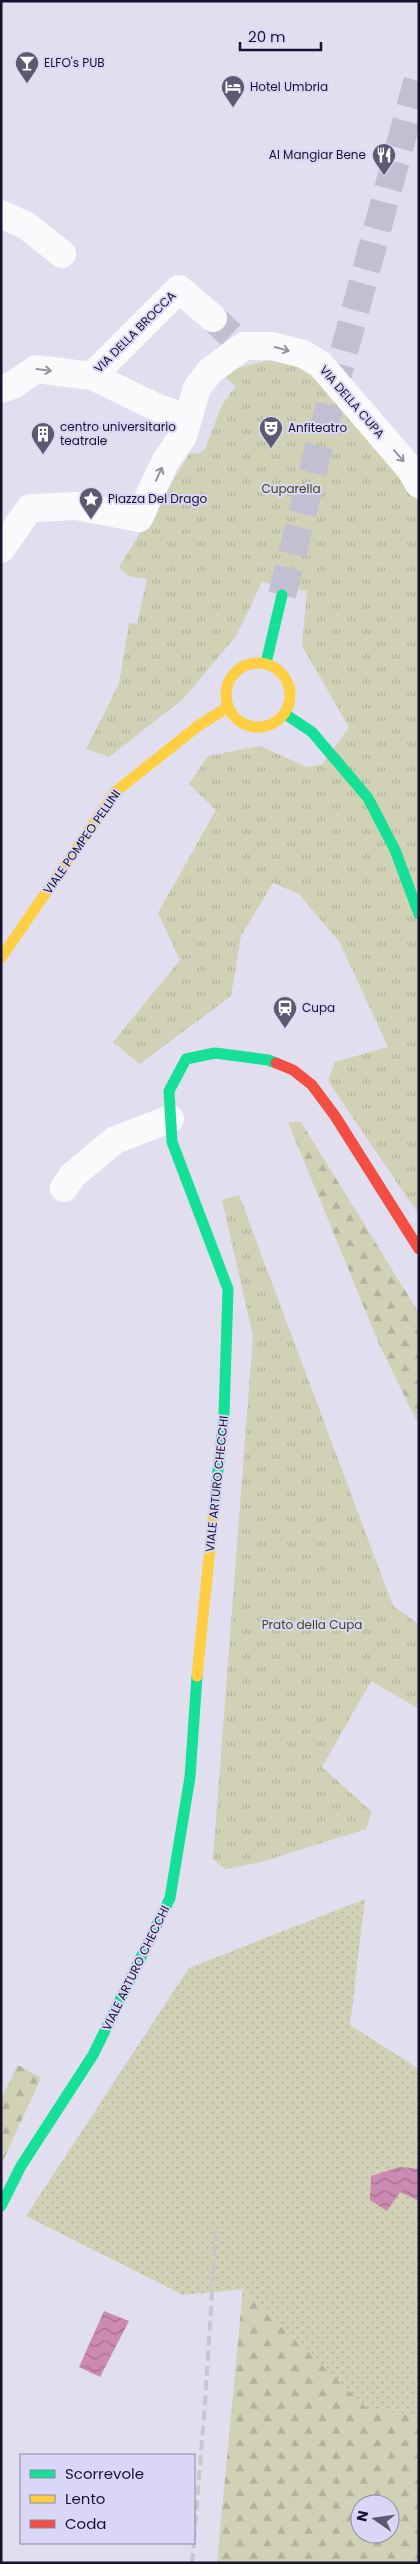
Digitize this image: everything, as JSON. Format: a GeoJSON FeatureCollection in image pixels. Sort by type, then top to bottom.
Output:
{"type":"FeatureCollection","features":[{"type":"Feature","properties":{"kind":"street"},"geometry":{"type":"LineString","coordinates":[[1,214],[27,226],[62,254]]}},
{"type":"Feature","properties":{"kind":"street","name":"VIA DELLA BROCCA"},"geometry":{"type":"LineString","coordinates":[[92,376],[178,288],[229,333]]}},
{"type":"Feature","properties":{"kind":"street"},"geometry":{"type":"LineString","coordinates":[[1,549],[33,508],[76,506],[139,518],[165,462],[183,436],[198,388],[210,371],[229,333]]}},
{"type":"Feature","properties":{"kind":"street","name":"VIA DELLA CUPA"},"geometry":{"type":"LineString","coordinates":[[229,333],[303,354],[320,364],[411,470],[419,484]]}},
{"type":"Feature","properties":{"kind":"street"},"geometry":{"type":"LineString","coordinates":[[1,389],[13,384],[36,369],[92,376],[158,408],[188,419]]}},
{"type":"Feature","properties":{"kind":"street"},"geometry":{"type":"LineString","coordinates":[[266,663],[282,595]]}},
{"type":"Feature","properties":{"kind":"street"},"geometry":{"type":"LineString","coordinates":[[266,663],[284,674],[289,683],[291,694],[290,704],[285,714],[278,721],[260,727],[241,722],[228,707],[227,687],[237,670],[246,664],[266,663]]}},
{"type":"Feature","properties":{"kind":"street","name":"VIALE POMPEO PELLINI"},"geometry":{"type":"LineString","coordinates":[[1,958],[115,792],[198,726],[228,707]]}},
{"type":"Feature","properties":{"kind":"street"},"geometry":{"type":"LineString","coordinates":[[285,714],[312,732],[368,798],[394,850],[419,914]]}},
{"type":"Feature","properties":{"kind":"street","name":"VIALE ARTURO CHECCHI"},"geometry":{"type":"LineString","coordinates":[[1,2206],[21,2166],[93,2055],[170,1898],[190,1777],[198,1662],[224,1415],[228,1289],[172,1142],[169,1091],[186,1059],[215,1054],[268,1060],[293,1070],[312,1085],[335,1116],[419,1249]]}},
{"type":"Feature","properties":{"kind":"street"},"geometry":{"type":"LineString","coordinates":[[64,1188],[73,1176],[115,1140],[170,1119]]}},
{"type":"Feature","properties":{"kind":"green space","name":"Cuparella"},"geometry":{"type":"Polygon","coordinates":[[[266,361],[292,364],[314,377],[405,481],[419,503],[419,1215],[328,1081],[335,1062],[388,1047],[340,943],[299,894],[273,883],[241,936],[231,996],[140,1064],[113,1042],[180,960],[158,913],[216,810],[189,784],[208,756],[260,746],[307,767],[322,765],[349,727],[302,646],[307,591],[262,582],[236,636],[183,699],[109,757],[86,749],[119,684],[129,623],[137,624],[147,579],[128,576],[119,567],[190,453],[198,454],[205,449],[222,405],[236,386],[224,377],[238,368],[266,361]]]}},
{"type":"Feature","properties":{"kind":"green space"},"geometry":{"type":"Polygon","coordinates":[[[288,1122],[301,1122],[419,1313],[419,1426],[380,1346],[288,1122]]]}},
{"type":"Feature","properties":{"kind":"green space","name":"Prato della Cupa"},"geometry":{"type":"Polygon","coordinates":[[[239,1195],[393,1606],[419,1624],[419,1709],[371,1681],[322,1767],[372,1812],[366,1829],[261,1862],[225,1869],[213,1859],[253,1336],[222,1200],[239,1195]]]}},
{"type":"Feature","properties":{"kind":"green space"},"geometry":{"type":"Polygon","coordinates":[[[365,1899],[350,2025],[419,2069],[419,2416],[369,2410],[243,2289],[183,2295],[26,2216],[189,1968],[365,1899]]]}},
{"type":"Feature","properties":{"kind":"green space"},"geometry":{"type":"Polygon","coordinates":[[[18,2065],[41,2078],[1,2165],[1,2099],[18,2065]]]}},
{"type":"Feature","properties":{"kind":"green space"},"geometry":{"type":"Polygon","coordinates":[[[243,2289],[369,2410],[419,2416],[419,2563],[217,2563],[243,2289]]]}},
{"type":"Feature","properties":{"kind":"water"},"geometry":{"type":"Polygon","coordinates":[[[400,2167],[419,2169],[419,2201],[400,2192],[387,2211],[370,2200],[371,2176],[400,2167]]]}},
{"type":"Feature","properties":{"kind":"water"},"geometry":{"type":"Polygon","coordinates":[[[104,2311],[129,2321],[100,2377],[79,2367],[104,2311]]]}},
{"type":"Feature","properties":{"kind":"tunnel"},"geometry":{"type":"LineString","coordinates":[[282,595],[329,407],[419,75]]}},
{"type":"Feature","properties":{"kind":"tunnel"},"geometry":{"type":"LineString","coordinates":[[213,318],[231,335]]}},
{"type":"Feature","properties":{"kind":"railway"},"geometry":{"type":"LineString","coordinates":[[195,2528],[216,2227]]}},
{"type":"Feature","properties":{"kind":"railway"},"geometry":{"type":"LineString","coordinates":[[192,2563],[194,2544]]}},
{"type":"Feature","properties":{"kind":"traffic: fast"},"geometry":{"type":"LineString","coordinates":[[266,663],[282,595]]}},
{"type":"Feature","properties":{"kind":"traffic: fast"},"geometry":{"type":"LineString","coordinates":[[285,714],[312,732],[368,798],[395,850],[419,914]]}},
{"type":"Feature","properties":{"kind":"traffic: fast"},"geometry":{"type":"LineString","coordinates":[[214,1508],[224,1415],[228,1289],[172,1142],[169,1091],[186,1059],[215,1053],[268,1060],[276,1063]]}},
{"type":"Feature","properties":{"kind":"traffic: fast"},"geometry":{"type":"LineString","coordinates":[[1,2206],[21,2166],[93,2055],[170,1898],[190,1777],[197,1676]]}},
{"type":"Feature","properties":{"kind":"traffic: slow"},"geometry":{"type":"LineString","coordinates":[[252,663],[264,663],[281,672],[288,683],[290,695],[288,707],[281,718],[264,727],[252,727],[240,722],[231,713],[226,701],[226,689],[231,677],[240,668],[252,663]]}},
{"type":"Feature","properties":{"kind":"traffic: slow"},"geometry":{"type":"LineString","coordinates":[[1,958],[115,792],[198,726],[228,707]]}},
{"type":"Feature","properties":{"kind":"traffic: slow"},"geometry":{"type":"LineString","coordinates":[[197,1676],[214,1508]]}},
{"type":"Feature","properties":{"kind":"traffic: jam"},"geometry":{"type":"LineString","coordinates":[[276,1063],[293,1070],[312,1085],[335,1116],[419,1249]]}},
{"type":"Feature","properties":{"kind":"place","name":"ELFO's PUB"},"geometry":{"type":"Point","coordinates":[27,84]}},
{"type":"Feature","properties":{"kind":"place","name":"Hotel Umbria"},"geometry":{"type":"Point","coordinates":[233,108]}},
{"type":"Feature","properties":{"kind":"place","name":"Al Mangiar Bene"},"geometry":{"type":"Point","coordinates":[384,176]}},
{"type":"Feature","properties":{"kind":"place","name":"Anfiteatro"},"geometry":{"type":"Point","coordinates":[271,449]}},
{"type":"Feature","properties":{"kind":"place","name":"centro universitario teatrale"},"geometry":{"type":"Point","coordinates":[43,455]}},
{"type":"Feature","properties":{"kind":"place","name":"Piazza Del Drago"},"geometry":{"type":"Point","coordinates":[91,520]}},
{"type":"Feature","properties":{"kind":"place","name":"Cupa"},"geometry":{"type":"Point","coordinates":[285,1029]}}]}
